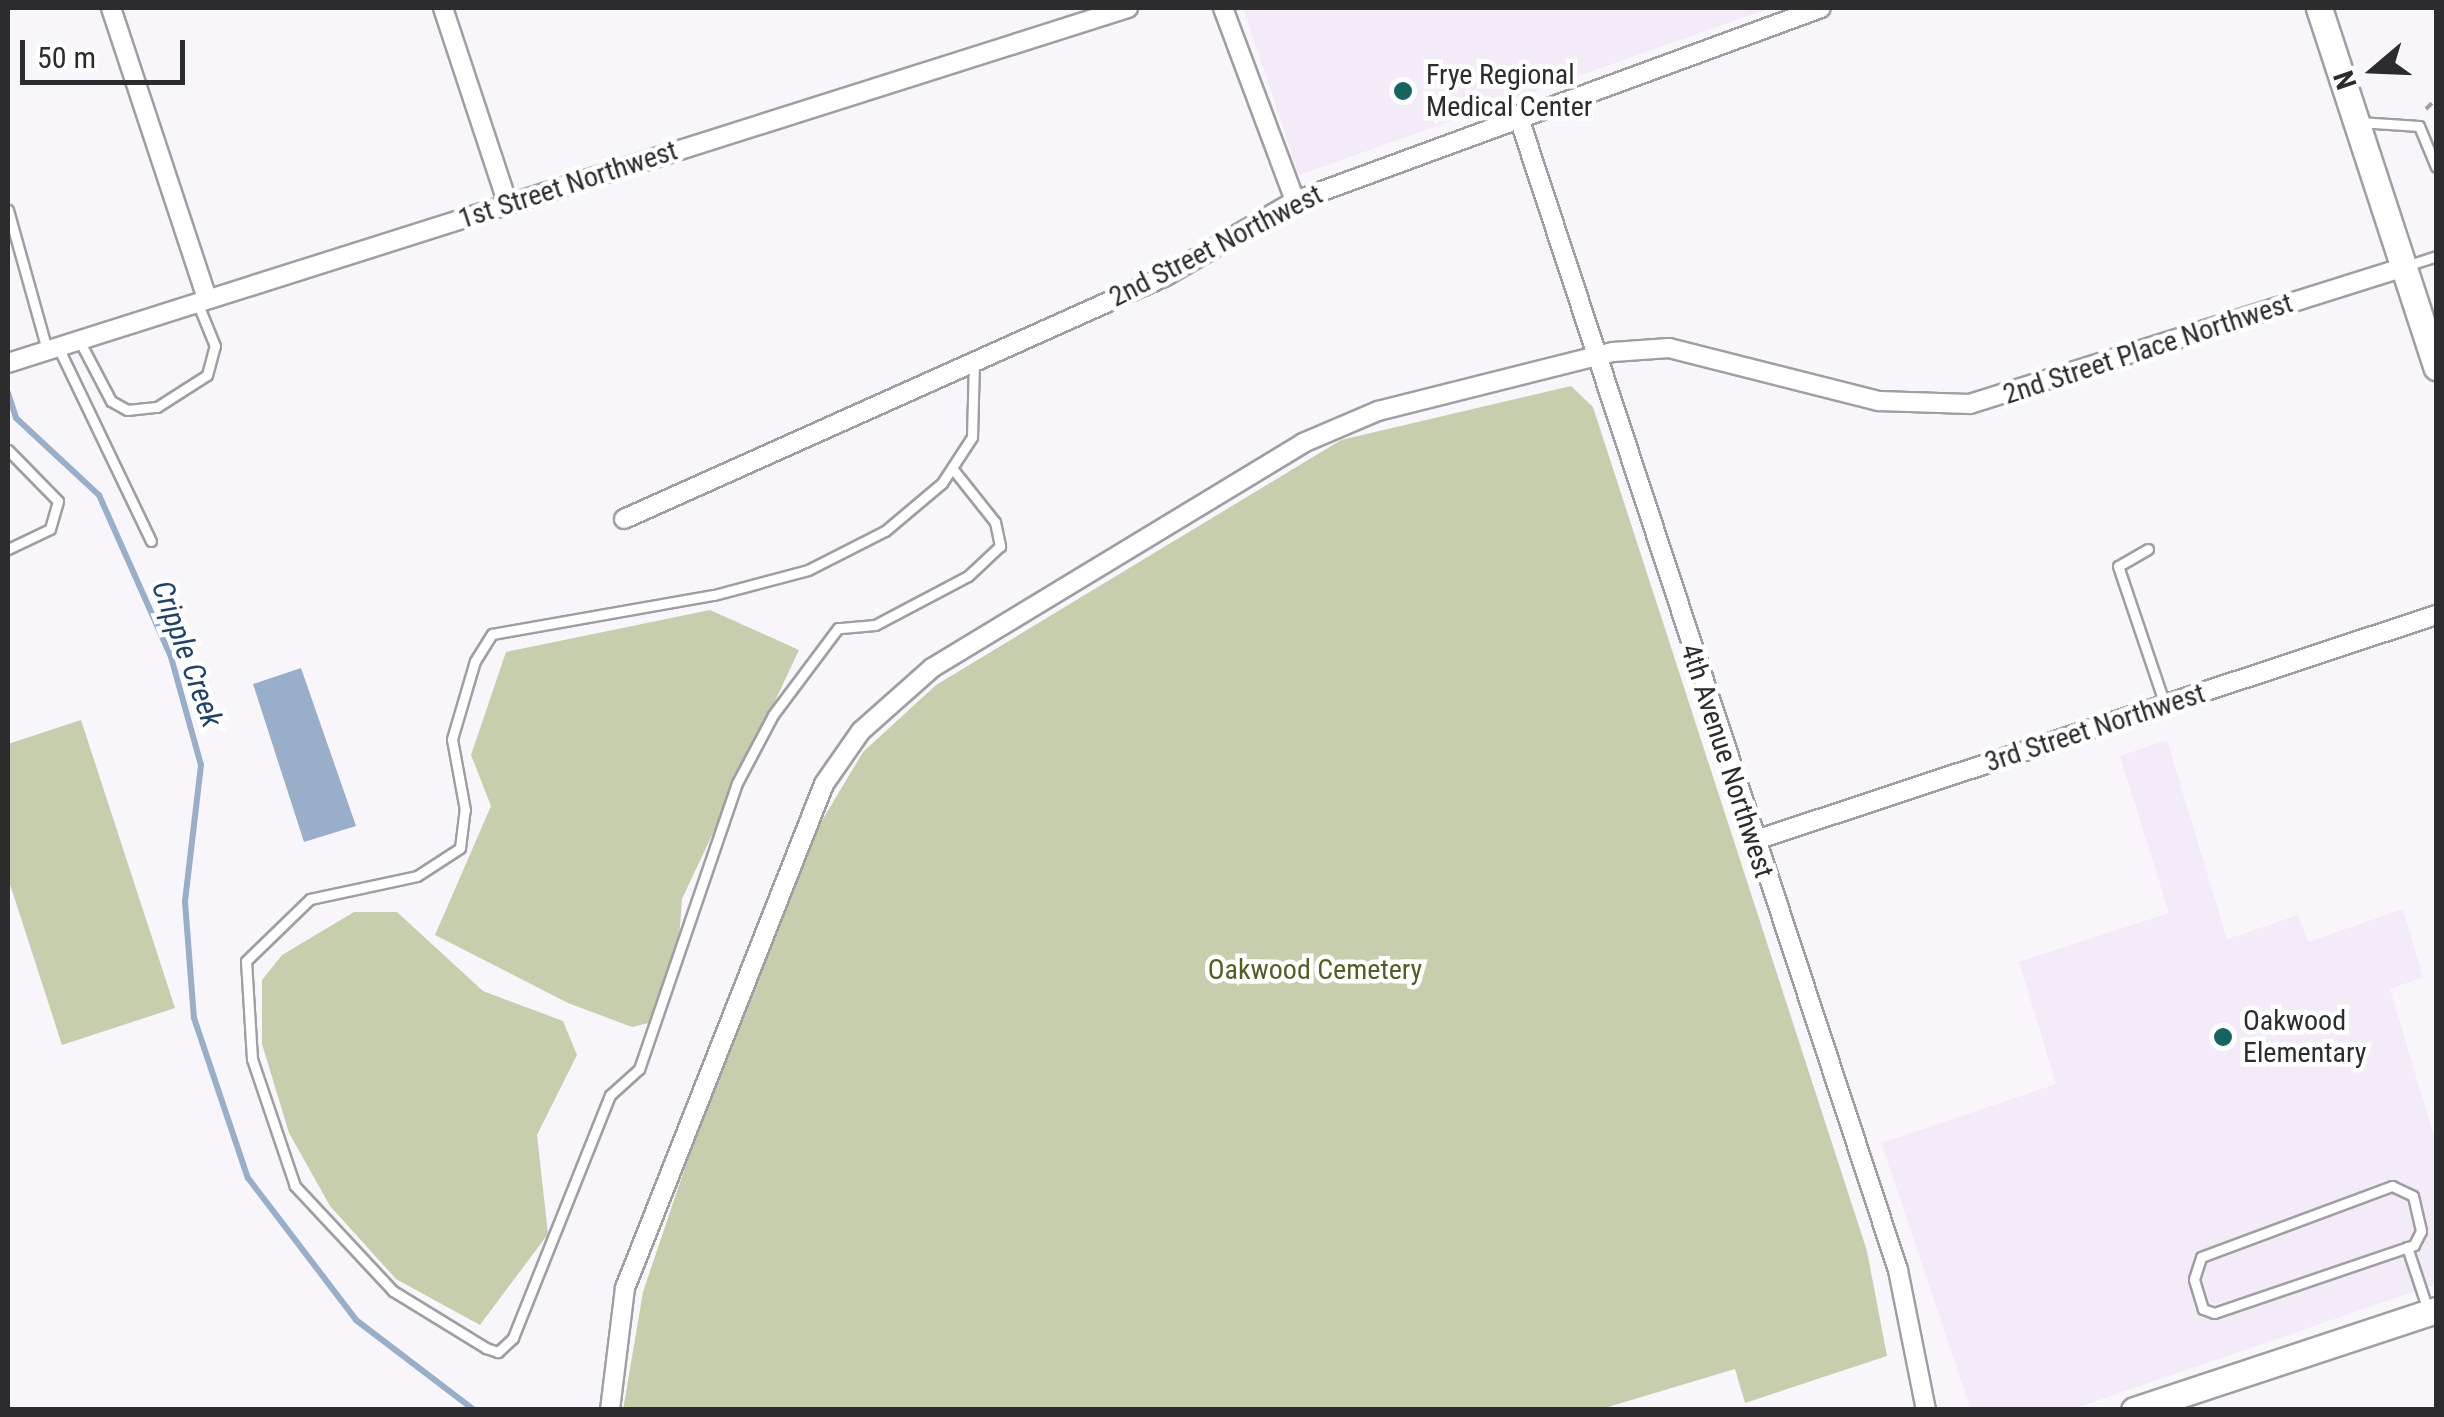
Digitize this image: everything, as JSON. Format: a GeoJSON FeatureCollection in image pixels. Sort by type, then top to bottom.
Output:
{"type":"FeatureCollection","features":[{"type":"Feature","properties":{"kind":"main road"},"geometry":{"type":"LineString","coordinates":[[2318,8],[2436,367]]}},
{"type":"Feature","properties":{"kind":"main road"},"geometry":{"type":"LineString","coordinates":[[2134,1410],[2432,1311]]}},
{"type":"Feature","properties":{"kind":"street"},"geometry":{"type":"LineString","coordinates":[[111,8],[202,301]]}},
{"type":"Feature","properties":{"kind":"street"},"geometry":{"type":"LineString","coordinates":[[442,8],[508,204]]}},
{"type":"Feature","properties":{"kind":"street","name":"1st Street Northwest"},"geometry":{"type":"LineString","coordinates":[[8,362],[1128,8]]}},
{"type":"Feature","properties":{"kind":"street"},"geometry":{"type":"LineString","coordinates":[[1224,8],[1295,201]]}},
{"type":"Feature","properties":{"kind":"street","name":"2nd Street Northwest"},"geometry":{"type":"LineString","coordinates":[[624,519],[1166,276],[1295,201],[1518,115],[1822,8]]}},
{"type":"Feature","properties":{"kind":"street","name":"4th Avenue Northwest"},"geometry":{"type":"LineString","coordinates":[[1518,115],[1753,841],[1898,1270],[1926,1410]]}},
{"type":"Feature","properties":{"kind":"street","name":"2nd Street Place Northwest"},"geometry":{"type":"LineString","coordinates":[[1596,358],[1683,349],[1850,395],[1970,404],[2404,267]]}},
{"type":"Feature","properties":{"kind":"street"},"geometry":{"type":"LineString","coordinates":[[610,1410],[625,1288],[714,1047],[824,784],[882,708],[932,668],[1330,430],[1596,358]]}},
{"type":"Feature","properties":{"kind":"street","name":"3rd Street Northwest"},"geometry":{"type":"LineString","coordinates":[[1753,841],[2436,614]]}},
{"type":"Feature","properties":{"kind":"lane"},"geometry":{"type":"LineString","coordinates":[[2356,122],[2419,126],[2436,168]]}},
{"type":"Feature","properties":{"kind":"lane"},"geometry":{"type":"LineString","coordinates":[[8,210],[52,348],[150,542]]}},
{"type":"Feature","properties":{"kind":"lane"},"geometry":{"type":"LineString","coordinates":[[2404,267],[2436,256]]}},
{"type":"Feature","properties":{"kind":"lane"},"geometry":{"type":"LineString","coordinates":[[79,340],[110,400],[127,410],[157,407],[206,375],[215,346],[202,301]]}},
{"type":"Feature","properties":{"kind":"lane"},"geometry":{"type":"LineString","coordinates":[[952,468],[995,522],[1000,546],[968,576],[875,625],[838,628],[773,715],[738,783],[639,1069],[610,1095],[514,1338],[498,1352],[486,1348],[393,1291],[295,1186],[252,1060],[246,961],[310,899],[418,876],[460,848],[465,810],[452,740],[474,661],[492,634],[808,570],[885,532],[952,468],[972,437],[974,363]]}},
{"type":"Feature","properties":{"kind":"lane"},"geometry":{"type":"LineString","coordinates":[[8,450],[58,501],[50,528],[8,550]]}},
{"type":"Feature","properties":{"kind":"lane"},"geometry":{"type":"LineString","coordinates":[[2148,549],[2118,566],[2164,705]]}},
{"type":"Feature","properties":{"kind":"lane"},"geometry":{"type":"LineString","coordinates":[[2392,1186],[2413,1196],[2420,1217],[2418,1240],[2407,1247],[2214,1313],[2202,1308],[2194,1279],[2212,1251],[2392,1186]]}},
{"type":"Feature","properties":{"kind":"lane"},"geometry":{"type":"LineString","coordinates":[[2407,1247],[2432,1311]]}},
{"type":"Feature","properties":{"kind":"path"},"geometry":{"type":"LineString","coordinates":[[2426,109],[2436,99]]}},
{"type":"Feature","properties":{"kind":"shaded area","name":"Frye Regional Medical Center"},"geometry":{"type":"Polygon","coordinates":[[[1243,8],[1770,8],[1299,175],[1243,8]]]}},
{"type":"Feature","properties":{"kind":"shaded area","name":"Oakwood Elementary"},"geometry":{"type":"Polygon","coordinates":[[[2167,740],[2227,939],[2298,915],[2308,942],[2403,909],[2423,977],[2390,989],[2436,1143],[2436,1284],[2073,1409],[1971,1409],[1881,1143],[2056,1084],[2019,962],[2169,913],[2120,756],[2167,740]]]}},
{"type":"Feature","properties":{"kind":"green space","name":"Oakwood Cemetery"},"geometry":{"type":"Polygon","coordinates":[[[1571,386],[1593,407],[1867,1251],[1887,1356],[1745,1403],[1735,1369],[1598,1410],[623,1410],[643,1292],[704,1111],[805,849],[863,752],[936,685],[1341,440],[1571,386]]]}},
{"type":"Feature","properties":{"kind":"green space"},"geometry":{"type":"Polygon","coordinates":[[[710,610],[799,650],[682,899],[678,953],[653,1022],[632,1027],[568,1003],[435,935],[491,806],[471,755],[506,652],[710,610]]]}},
{"type":"Feature","properties":{"kind":"green space"},"geometry":{"type":"Polygon","coordinates":[[[81,720],[175,1008],[62,1045],[8,878],[8,744],[81,720]]]}},
{"type":"Feature","properties":{"kind":"green space"},"geometry":{"type":"Polygon","coordinates":[[[354,912],[397,912],[483,991],[563,1021],[577,1055],[537,1135],[548,1234],[480,1325],[396,1279],[330,1206],[289,1133],[262,1044],[262,980],[282,955],[354,912]]]}},
{"type":"Feature","properties":{"kind":"water"},"geometry":{"type":"Polygon","coordinates":[[[301,668],[356,826],[304,842],[253,684],[301,668]]]}},
{"type":"Feature","properties":{"kind":"waterway","name":"Cripple Creek"},"geometry":{"type":"LineString","coordinates":[[8,393],[16,418],[99,495],[171,657],[201,765],[185,902],[194,1018],[248,1178],[356,1320],[474,1410]]}},
{"type":"Feature","properties":{"kind":"place","name":"Frye Regional Medical Center"},"geometry":{"type":"Point","coordinates":[1403,91]}},
{"type":"Feature","properties":{"kind":"place","name":"Oakwood Elementary"},"geometry":{"type":"Point","coordinates":[2223,1037]}}]}
